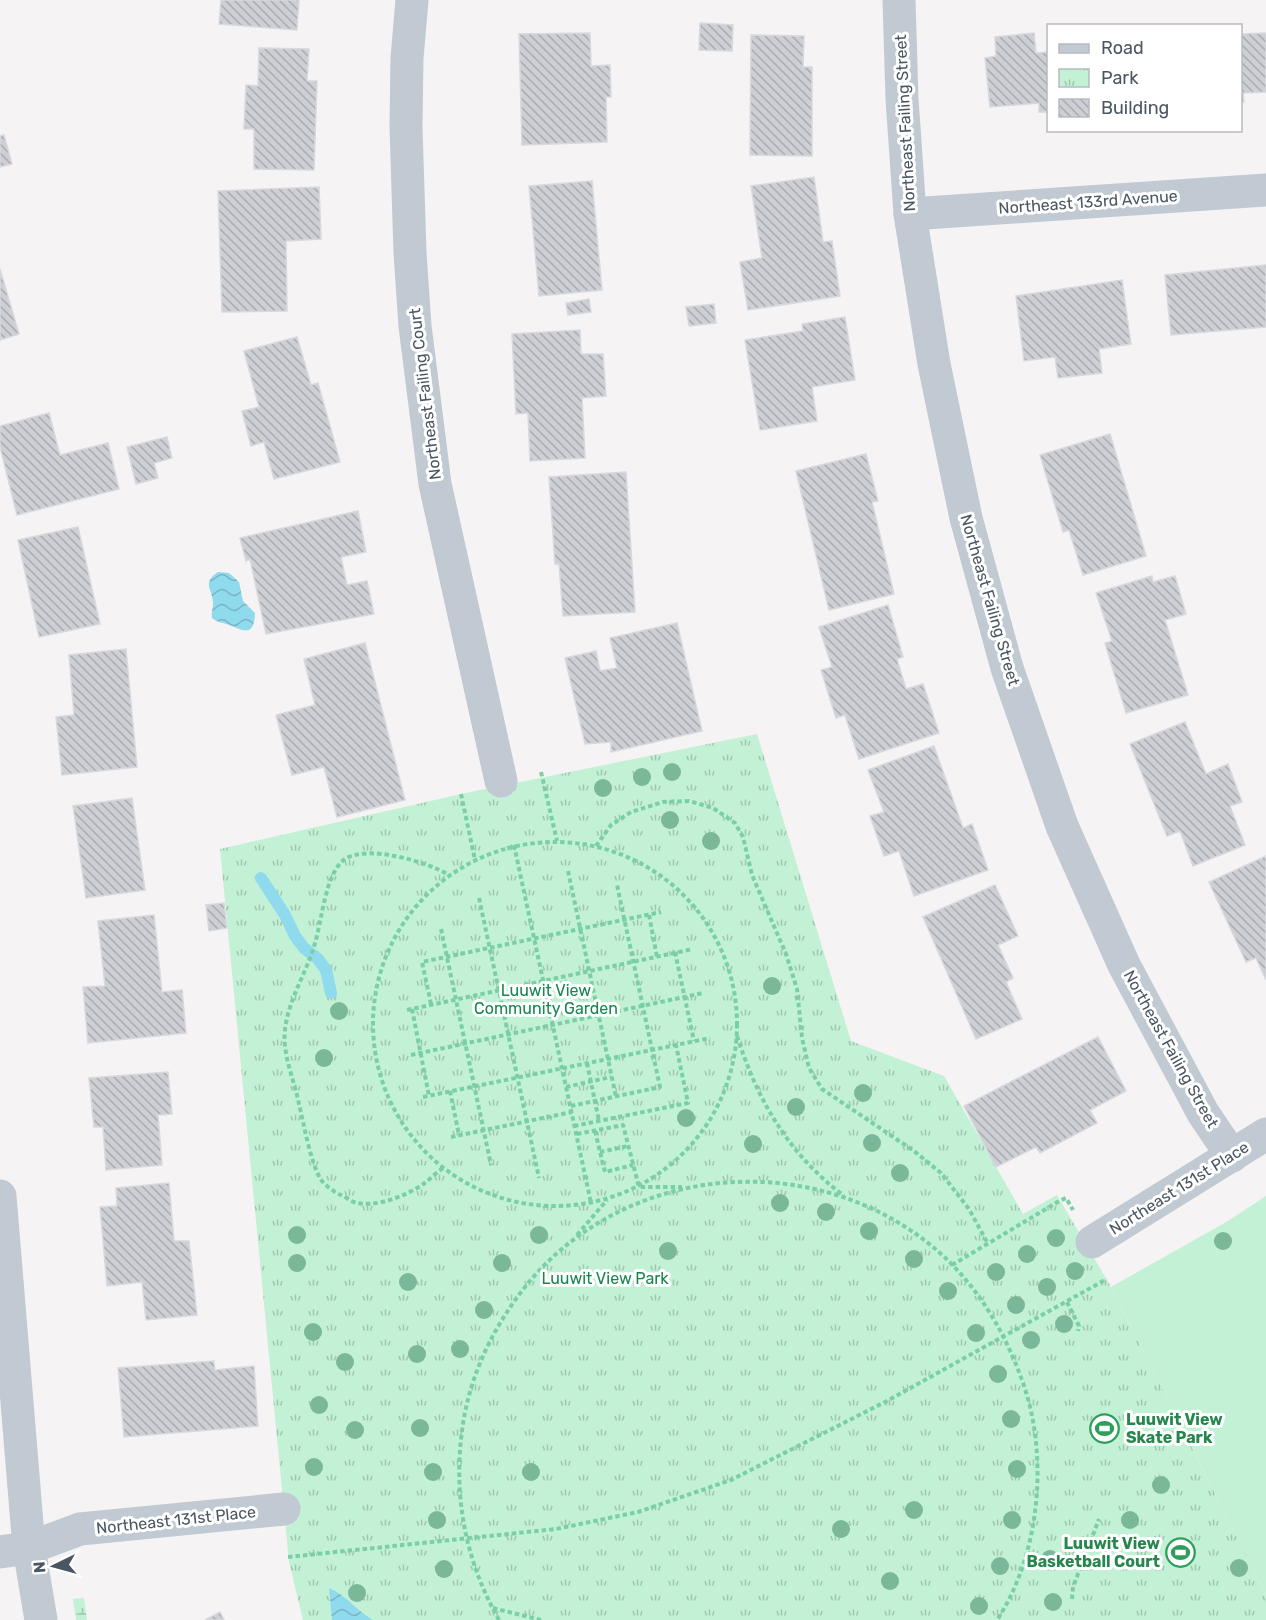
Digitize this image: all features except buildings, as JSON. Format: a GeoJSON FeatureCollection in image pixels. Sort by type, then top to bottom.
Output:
{"type":"FeatureCollection","features":[{"type":"Feature","properties":{"kind":"street","name":"Northeast Failing Court"},"geometry":{"type":"LineString","coordinates":[[412,0],[407,58],[406,127],[415,326],[435,484],[501,781]]}},
{"type":"Feature","properties":{"kind":"street","name":"Northeast Failing Street"},"geometry":{"type":"LineString","coordinates":[[899,0],[902,99],[910,214],[934,364],[966,518],[1007,669],[1062,826],[1124,965],[1203,1113],[1233,1156]]}},
{"type":"Feature","properties":{"kind":"street","name":"Northeast 133rd Avenue"},"geometry":{"type":"LineString","coordinates":[[910,214],[1266,190]]}},
{"type":"Feature","properties":{"kind":"street","name":"Northeast 131st Place"},"geometry":{"type":"LineString","coordinates":[[1092,1242],[1266,1134]]}},
{"type":"Feature","properties":{"kind":"street"},"geometry":{"type":"LineString","coordinates":[[0,1196],[15,1550],[41,1620]]}},
{"type":"Feature","properties":{"kind":"street","name":"Northeast 131st Place"},"geometry":{"type":"LineString","coordinates":[[15,1550],[80,1529],[284,1509]]}},
{"type":"Feature","properties":{"kind":"path"},"geometry":{"type":"LineString","coordinates":[[542,772],[557,841]]}},
{"type":"Feature","properties":{"kind":"path"},"geometry":{"type":"LineString","coordinates":[[461,794],[475,860]]}},
{"type":"Feature","properties":{"kind":"path"},"geometry":{"type":"LineString","coordinates":[[596,846],[612,825],[631,812],[663,802],[689,801],[713,808],[735,823],[743,837],[752,875],[786,954],[797,989],[802,1038],[809,1068],[822,1089],[914,1151],[941,1173],[969,1209],[988,1244]]}},
{"type":"Feature","properties":{"kind":"path"},"geometry":{"type":"LineString","coordinates":[[557,841],[596,846],[627,856],[656,872],[684,894],[706,920],[722,950],[733,983],[737,1017],[735,1052],[727,1085],[712,1116],[692,1145],[668,1168],[639,1187],[607,1200],[573,1206],[541,1206],[509,1201],[478,1190],[443,1168],[425,1153],[404,1127],[389,1099],[378,1068],[373,1036],[373,1004],[380,971],[392,941],[410,912],[449,875],[492,852],[514,846],[557,841]]}},
{"type":"Feature","properties":{"kind":"path"},"geometry":{"type":"LineString","coordinates":[[514,846],[591,1203]]}},
{"type":"Feature","properties":{"kind":"path"},"geometry":{"type":"LineString","coordinates":[[443,1168],[422,1186],[395,1198],[374,1203],[357,1203],[336,1193],[320,1180],[284,1049],[289,1010],[315,943],[334,871],[344,859],[361,852],[392,856],[430,866],[449,875]]}},
{"type":"Feature","properties":{"kind":"path"},"geometry":{"type":"LineString","coordinates":[[568,872],[616,1097]]}},
{"type":"Feature","properties":{"kind":"path"},"geometry":{"type":"LineString","coordinates":[[451,1137],[527,1121],[595,1101],[660,1087],[617,885]]}},
{"type":"Feature","properties":{"kind":"path"},"geometry":{"type":"LineString","coordinates":[[479,898],[539,1178]]}},
{"type":"Feature","properties":{"kind":"path"},"geometry":{"type":"LineString","coordinates":[[431,1004],[422,962],[661,912]]}},
{"type":"Feature","properties":{"kind":"path"},"geometry":{"type":"LineString","coordinates":[[649,915],[657,957]]}},
{"type":"Feature","properties":{"kind":"path"},"geometry":{"type":"LineString","coordinates":[[441,929],[491,1165]]}},
{"type":"Feature","properties":{"kind":"path"},"geometry":{"type":"LineString","coordinates":[[429,1095],[410,1009],[693,950]]}},
{"type":"Feature","properties":{"kind":"path"},"geometry":{"type":"LineString","coordinates":[[675,952],[694,1041]]}},
{"type":"Feature","properties":{"kind":"path"},"geometry":{"type":"LineString","coordinates":[[411,1055],[703,993]]}},
{"type":"Feature","properties":{"kind":"path"},"geometry":{"type":"LineString","coordinates":[[737,1034],[753,1082],[767,1110],[785,1137],[823,1180],[847,1199]]}},
{"type":"Feature","properties":{"kind":"path"},"geometry":{"type":"LineString","coordinates":[[423,1097],[710,1038]]}},
{"type":"Feature","properties":{"kind":"path"},"geometry":{"type":"LineString","coordinates":[[574,1126],[688,1102],[676,1045]]}},
{"type":"Feature","properties":{"kind":"path"},"geometry":{"type":"LineString","coordinates":[[587,1063],[599,1121]]}},
{"type":"Feature","properties":{"kind":"path"},"geometry":{"type":"LineString","coordinates":[[566,1087],[611,1077]]}},
{"type":"Feature","properties":{"kind":"path"},"geometry":{"type":"LineString","coordinates":[[450,1091],[459,1135]]}},
{"type":"Feature","properties":{"kind":"path"},"geometry":{"type":"LineString","coordinates":[[577,1134],[623,1125],[639,1187]]}},
{"type":"Feature","properties":{"kind":"path"},"geometry":{"type":"LineString","coordinates":[[595,1131],[605,1172],[633,1165]]}},
{"type":"Feature","properties":{"kind":"path"},"geometry":{"type":"LineString","coordinates":[[600,1152],[628,1146]]}},
{"type":"Feature","properties":{"kind":"path"},"geometry":{"type":"LineString","coordinates":[[639,1187],[685,1187],[726,1181],[769,1181],[813,1188],[847,1199],[896,1221],[932,1247],[965,1278],[992,1314],[1013,1353],[1028,1396],[1036,1440],[1038,1485],[1032,1529],[1020,1572],[997,1620]]}},
{"type":"Feature","properties":{"kind":"path"},"geometry":{"type":"LineString","coordinates":[[499,1620],[479,1579],[466,1538],[459,1497],[458,1455],[464,1414],[475,1373],[492,1335],[514,1299],[541,1268],[573,1240],[608,1217],[636,1203],[685,1187]]}},
{"type":"Feature","properties":{"kind":"path"},"geometry":{"type":"LineString","coordinates":[[288,1557],[556,1529],[638,1512],[731,1480],[887,1401],[1107,1279],[1092,1242],[1066,1198],[952,1265]]}},
{"type":"Feature","properties":{"kind":"path"},"geometry":{"type":"LineString","coordinates":[[573,1240],[607,1200]]}},
{"type":"Feature","properties":{"kind":"path"},"geometry":{"type":"LineString","coordinates":[[1067,1302],[1079,1326],[1078,1331]]}},
{"type":"Feature","properties":{"kind":"path"},"geometry":{"type":"LineString","coordinates":[[1072,1599],[1073,1587],[1099,1519]]}},
{"type":"Feature","properties":{"kind":"path"},"geometry":{"type":"LineString","coordinates":[[493,1608],[541,1620]]}},
{"type":"Feature","properties":{"kind":"green space","name":"Luuwit View Park"},"geometry":{"type":"Polygon","coordinates":[[[757,734],[851,1041],[944,1076],[1023,1214],[1057,1195],[1111,1287],[1266,1595],[1266,1620],[303,1620],[289,1562],[220,849],[461,794],[757,734]]]}},
{"type":"Feature","properties":{"kind":"green space"},"geometry":{"type":"Polygon","coordinates":[[[1266,1196],[1266,1595],[1111,1287],[1228,1221],[1266,1196]]]}},
{"type":"Feature","properties":{"kind":"green space"},"geometry":{"type":"Polygon","coordinates":[[[84,1598],[87,1620],[76,1620],[73,1599],[84,1598]]]}},
{"type":"Feature","properties":{"kind":"water"},"geometry":{"type":"Polygon","coordinates":[[[218,572],[229,573],[239,582],[243,601],[255,613],[254,622],[249,630],[241,630],[212,618],[213,598],[209,583],[218,572]]]}},
{"type":"Feature","properties":{"kind":"water"},"geometry":{"type":"Polygon","coordinates":[[[329,1588],[341,1595],[373,1620],[332,1620],[329,1588]]]}},
{"type":"Feature","properties":{"kind":"waterway"},"geometry":{"type":"LineString","coordinates":[[261,878],[285,915],[295,936],[326,970],[331,993]]}},
{"type":"Feature","properties":{"kind":"place","name":"Luuwit View Skate Park"},"geometry":{"type":"Point","coordinates":[1105,1428]}},
{"type":"Feature","properties":{"kind":"place","name":"Luuwit View Basketball Court"},"geometry":{"type":"Point","coordinates":[1181,1552]}},
{"type":"Feature","properties":{"kind":"park label","name":"Luuwit View Community Garden"},"geometry":{"type":"Point","coordinates":[546,999]}}]}
